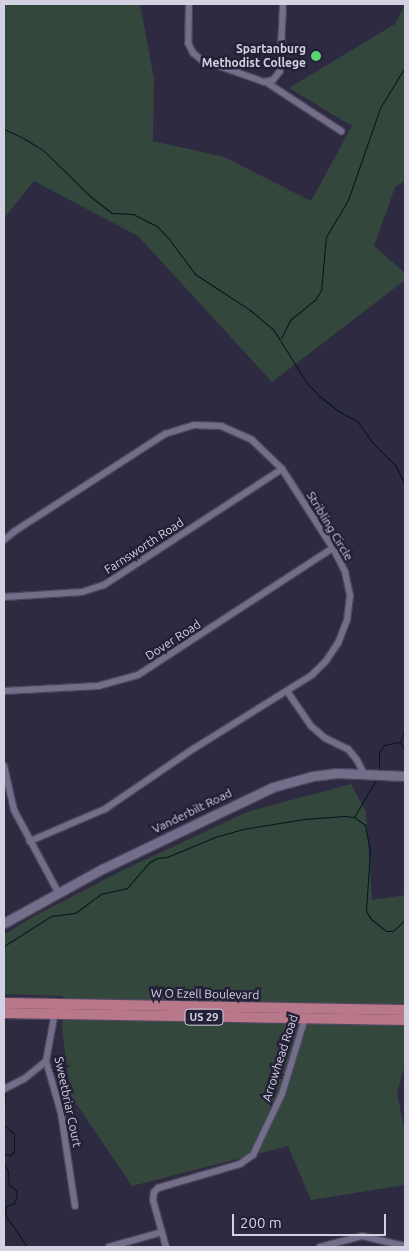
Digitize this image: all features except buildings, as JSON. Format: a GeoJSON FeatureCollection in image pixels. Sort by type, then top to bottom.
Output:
{"type":"FeatureCollection","features":[{"type":"Feature","properties":{"kind":"main road","name":"W O Ezell Boulevard"},"geometry":{"type":"LineString","coordinates":[[4,1003],[55,1009],[401,1015]]}},
{"type":"Feature","properties":{"kind":"main road","name":"W O Ezell Boulevard"},"geometry":{"type":"LineString","coordinates":[[4,1013],[55,1009]]}},
{"type":"Feature","properties":{"kind":"street"},"geometry":{"type":"LineString","coordinates":[[189,4],[188,43],[193,53],[202,60],[266,82],[341,131]]}},
{"type":"Feature","properties":{"kind":"street"},"geometry":{"type":"LineString","coordinates":[[266,82],[276,78],[280,71],[283,4]]}},
{"type":"Feature","properties":{"kind":"street","name":"Stribling Circle"},"geometry":{"type":"LineString","coordinates":[[4,540],[165,434],[184,427],[213,425],[237,432],[260,446],[282,469],[333,548],[348,584],[349,608],[343,632],[332,653],[319,669],[110,806],[30,841]]}},
{"type":"Feature","properties":{"kind":"street","name":"Farnsworth Road"},"geometry":{"type":"LineString","coordinates":[[4,597],[82,592],[104,585],[282,469]]}},
{"type":"Feature","properties":{"kind":"street","name":"Dover Road"},"geometry":{"type":"LineString","coordinates":[[4,691],[98,686],[138,675],[333,548]]}},
{"type":"Feature","properties":{"kind":"street"},"geometry":{"type":"LineString","coordinates":[[287,691],[311,726],[325,738],[348,749],[357,760],[362,772]]}},
{"type":"Feature","properties":{"kind":"street"},"geometry":{"type":"LineString","coordinates":[[4,766],[14,810],[58,892]]}},
{"type":"Feature","properties":{"kind":"street","name":"Vanderbilt Road"},"geometry":{"type":"LineString","coordinates":[[4,923],[58,892],[197,822],[273,787],[319,775],[362,772],[405,776]]}},
{"type":"Feature","properties":{"kind":"street","name":"Sweetbriar Court"},"geometry":{"type":"LineString","coordinates":[[55,1009],[46,1061],[61,1113],[76,1206]]}},
{"type":"Feature","properties":{"kind":"street","name":"Arrowhead Road"},"geometry":{"type":"LineString","coordinates":[[166,1247],[152,1198],[156,1190],[240,1164],[256,1152],[282,1094],[306,1014]]}},
{"type":"Feature","properties":{"kind":"street"},"geometry":{"type":"LineString","coordinates":[[4,1089],[24,1079],[46,1061]]}},
{"type":"Feature","properties":{"kind":"street"},"geometry":{"type":"LineString","coordinates":[[109,1247],[162,1232]]}},
{"type":"Feature","properties":{"kind":"street"},"geometry":{"type":"LineString","coordinates":[[320,1247],[362,1236],[388,1245],[405,1246]]}},
{"type":"Feature","properties":{"kind":"green space"},"geometry":{"type":"Polygon","coordinates":[[[4,4],[140,4],[154,79],[153,141],[224,157],[311,201],[352,126],[289,88],[395,24],[405,5],[405,181],[395,187],[374,246],[405,273],[405,280],[272,382],[138,236],[34,181],[4,218],[4,4]]]}},
{"type":"Feature","properties":{"kind":"green space"},"geometry":{"type":"Polygon","coordinates":[[[351,784],[366,812],[372,900],[405,895],[405,1065],[397,1092],[405,1134],[405,1185],[311,1200],[288,1146],[132,1186],[71,1096],[62,1030],[63,996],[4,994],[4,935],[29,919],[123,870],[247,812],[351,784]]]}},
{"type":"Feature","properties":{"kind":"waterway"},"geometry":{"type":"LineString","coordinates":[[281,338],[290,320],[315,300],[321,290],[326,237],[348,200],[380,108],[405,67]]}},
{"type":"Feature","properties":{"kind":"waterway"},"geometry":{"type":"LineString","coordinates":[[4,129],[43,150],[90,196],[112,213],[133,214],[157,226],[195,274],[250,310],[273,329],[307,383],[318,395],[340,412],[357,421],[374,444],[396,466],[405,485]]}},
{"type":"Feature","properties":{"kind":"waterway"},"geometry":{"type":"LineString","coordinates":[[405,729],[400,742],[405,750]]}},
{"type":"Feature","properties":{"kind":"waterway"},"geometry":{"type":"LineString","coordinates":[[379,769],[379,752],[384,745],[400,742]]}},
{"type":"Feature","properties":{"kind":"waterway"},"geometry":{"type":"LineString","coordinates":[[354,817],[377,778]]}},
{"type":"Feature","properties":{"kind":"waterway"},"geometry":{"type":"LineString","coordinates":[[4,946],[51,916],[75,913],[101,894],[127,888],[150,862],[157,858],[167,857],[215,837],[243,829],[304,819],[345,816],[354,817],[365,825],[370,850],[366,911],[371,919],[386,931],[393,931],[405,920]]}},
{"type":"Feature","properties":{"kind":"waterway"},"geometry":{"type":"LineString","coordinates":[[4,1108],[5,1093]]}},
{"type":"Feature","properties":{"kind":"waterway"},"geometry":{"type":"LineString","coordinates":[[4,1125],[14,1134],[14,1152],[10,1155],[4,1154]]}},
{"type":"Feature","properties":{"kind":"waterway"},"geometry":{"type":"LineString","coordinates":[[4,1165],[8,1171],[9,1185],[16,1190],[17,1195],[14,1203],[6,1206],[5,1215],[27,1247]]}},
{"type":"Feature","properties":{"kind":"place","name":"Spartanburg Methodist College"},"geometry":{"type":"Point","coordinates":[316,56]}}]}
